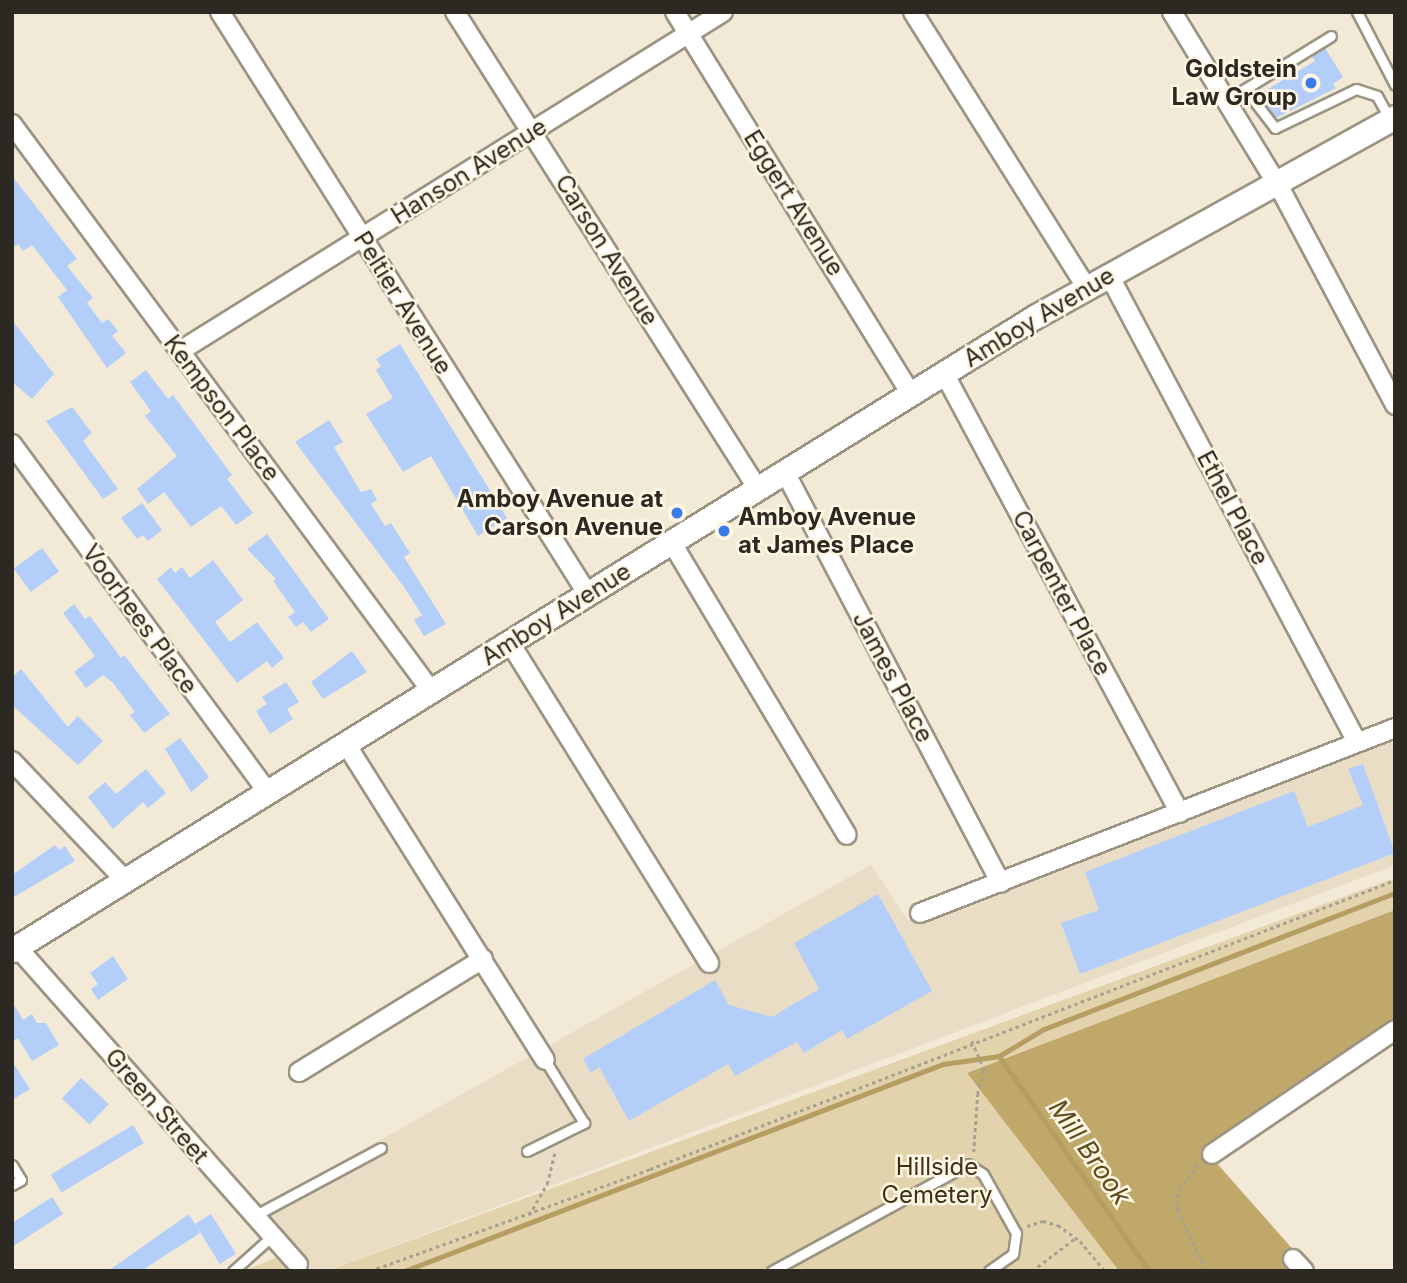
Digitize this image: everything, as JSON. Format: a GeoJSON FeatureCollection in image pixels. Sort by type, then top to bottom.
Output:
{"type":"FeatureCollection","features":[{"type":"Feature","properties":{"kind":"street","name":"Peltier Avenue"},"geometry":{"type":"LineString","coordinates":[[219,12],[587,593]]}},
{"type":"Feature","properties":{"kind":"street","name":"Carson Avenue"},"geometry":{"type":"LineString","coordinates":[[455,12],[758,489]]}},
{"type":"Feature","properties":{"kind":"street","name":"Eggert Avenue"},"geometry":{"type":"LineString","coordinates":[[675,12],[911,394]]}},
{"type":"Feature","properties":{"kind":"street","name":"Hanson Avenue"},"geometry":{"type":"LineString","coordinates":[[180,351],[723,12]]}},
{"type":"Feature","properties":{"kind":"street"},"geometry":{"type":"LineString","coordinates":[[913,12],[1087,288]]}},
{"type":"Feature","properties":{"kind":"street"},"geometry":{"type":"LineString","coordinates":[[1172,12],[1277,182],[1395,405]]}},
{"type":"Feature","properties":{"kind":"street","name":"Amboy Avenue"},"geometry":{"type":"LineString","coordinates":[[14,948],[268,794],[944,373],[1109,275],[1392,118]]}},
{"type":"Feature","properties":{"kind":"street","name":"Kempson Place"},"geometry":{"type":"LineString","coordinates":[[12,124],[432,692]]}},
{"type":"Feature","properties":{"kind":"street","name":"Ethel Place"},"geometry":{"type":"LineString","coordinates":[[1109,275],[1357,742]]}},
{"type":"Feature","properties":{"kind":"street","name":"Carpenter Place"},"geometry":{"type":"LineString","coordinates":[[944,373],[1180,813]]}},
{"type":"Feature","properties":{"kind":"street","name":"Voorhees Place"},"geometry":{"type":"LineString","coordinates":[[12,444],[268,794]]}},
{"type":"Feature","properties":{"kind":"street","name":"James Place"},"geometry":{"type":"LineString","coordinates":[[785,472],[1001,883]]}},
{"type":"Feature","properties":{"kind":"street"},"geometry":{"type":"LineString","coordinates":[[672,543],[846,835]]}},
{"type":"Feature","properties":{"kind":"street"},"geometry":{"type":"LineString","coordinates":[[510,643],[709,963]]}},
{"type":"Feature","properties":{"kind":"street"},"geometry":{"type":"LineString","coordinates":[[920,913],[1395,729]]}},
{"type":"Feature","properties":{"kind":"street"},"geometry":{"type":"LineString","coordinates":[[346,744],[545,1060]]}},
{"type":"Feature","properties":{"kind":"street"},"geometry":{"type":"LineString","coordinates":[[12,761],[125,880]]}},
{"type":"Feature","properties":{"kind":"street","name":"Green Street"},"geometry":{"type":"LineString","coordinates":[[14,948],[298,1265]]}},
{"type":"Feature","properties":{"kind":"street"},"geometry":{"type":"LineString","coordinates":[[299,1072],[483,959]]}},
{"type":"Feature","properties":{"kind":"street"},"geometry":{"type":"LineString","coordinates":[[1212,1154],[1395,1030]]}},
{"type":"Feature","properties":{"kind":"lane"},"geometry":{"type":"LineString","coordinates":[[1357,12],[1395,85]]}},
{"type":"Feature","properties":{"kind":"lane"},"geometry":{"type":"LineString","coordinates":[[1227,100],[1331,36]]}},
{"type":"Feature","properties":{"kind":"lane"},"geometry":{"type":"LineString","coordinates":[[1245,89],[1275,128],[1356,89],[1368,89],[1377,96],[1392,118]]}},
{"type":"Feature","properties":{"kind":"lane"},"geometry":{"type":"LineString","coordinates":[[527,1151],[584,1123],[545,1060]]}},
{"type":"Feature","properties":{"kind":"lane"},"geometry":{"type":"LineString","coordinates":[[254,1216],[381,1148]]}},
{"type":"Feature","properties":{"kind":"lane"},"geometry":{"type":"LineString","coordinates":[[772,1271],[963,1164],[973,1166],[1016,1234],[1013,1254],[989,1271]]}},
{"type":"Feature","properties":{"kind":"lane"},"geometry":{"type":"LineString","coordinates":[[12,1165],[21,1180],[12,1185]]}},
{"type":"Feature","properties":{"kind":"lane"},"geometry":{"type":"LineString","coordinates":[[233,1271],[271,1237]]}},
{"type":"Feature","properties":{"kind":"path"},"geometry":{"type":"LineString","coordinates":[[370,1271],[529,1215],[972,1041],[1395,880]]}},
{"type":"Feature","properties":{"kind":"path"},"geometry":{"type":"LineString","coordinates":[[972,1041],[985,1070],[978,1093],[973,1166]]}},
{"type":"Feature","properties":{"kind":"path"},"geometry":{"type":"LineString","coordinates":[[529,1215],[547,1184],[556,1137]]}},
{"type":"Feature","properties":{"kind":"path"},"geometry":{"type":"LineString","coordinates":[[1206,1271],[1185,1231],[1178,1194],[1195,1167],[1212,1154]]}},
{"type":"Feature","properties":{"kind":"path"},"geometry":{"type":"LineString","coordinates":[[1016,1234],[1048,1221],[1074,1239],[1105,1271]]}},
{"type":"Feature","properties":{"kind":"path"},"geometry":{"type":"LineString","coordinates":[[1032,1271],[1074,1239]]}},
{"type":"Feature","properties":{"kind":"shaded area"},"geometry":{"type":"Polygon","coordinates":[[[1395,735],[1395,865],[327,1271],[311,1271],[255,1210],[871,865],[908,921],[1395,735]]]}},
{"type":"Feature","properties":{"kind":"shaded area"},"geometry":{"type":"Polygon","coordinates":[[[1395,910],[1395,1040],[1214,1160],[1312,1271],[1119,1271],[967,1073],[1395,910]]]}},
{"type":"Feature","properties":{"kind":"green space","name":"Hillside Cemetery"},"geometry":{"type":"Polygon","coordinates":[[[1395,878],[1395,910],[967,1073],[1119,1271],[327,1271],[1395,878]]]}},
{"type":"Feature","properties":{"kind":"green space"},"geometry":{"type":"Polygon","coordinates":[[[292,1251],[311,1271],[243,1271],[292,1251]]]}},
{"type":"Feature","properties":{"kind":"building"},"geometry":{"type":"Polygon","coordinates":[[[1325,48],[1343,77],[1333,84],[1336,88],[1276,118],[1258,95],[1315,61],[1312,56],[1325,48]]]}},
{"type":"Feature","properties":{"kind":"building"},"geometry":{"type":"Polygon","coordinates":[[[12,176],[77,259],[67,266],[93,298],[87,303],[102,323],[108,319],[118,331],[112,336],[126,353],[107,368],[58,297],[67,290],[32,245],[23,251],[18,244],[12,248],[12,176]]]}},
{"type":"Feature","properties":{"kind":"building"},"geometry":{"type":"Polygon","coordinates":[[[12,320],[54,374],[32,399],[12,382],[12,320]]]}},
{"type":"Feature","properties":{"kind":"building"},"geometry":{"type":"Polygon","coordinates":[[[400,344],[507,518],[478,536],[431,456],[403,472],[366,414],[393,398],[376,370],[381,366],[376,359],[400,344]]]}},
{"type":"Feature","properties":{"kind":"building"},"geometry":{"type":"Polygon","coordinates":[[[146,370],[168,399],[173,395],[232,475],[227,479],[253,513],[236,525],[221,506],[191,527],[164,492],[148,504],[137,489],[177,456],[145,416],[151,411],[130,382],[146,370]]]}},
{"type":"Feature","properties":{"kind":"building"},"geometry":{"type":"Polygon","coordinates":[[[72,407],[92,433],[83,441],[118,489],[103,499],[46,421],[72,407]]]}},
{"type":"Feature","properties":{"kind":"building"},"geometry":{"type":"Polygon","coordinates":[[[329,420],[343,442],[334,447],[361,492],[371,489],[377,500],[371,504],[385,526],[391,523],[410,553],[404,557],[446,624],[424,636],[414,620],[422,615],[404,587],[295,442],[329,420]]]}},
{"type":"Feature","properties":{"kind":"building"},"geometry":{"type":"Polygon","coordinates":[[[142,503],[162,530],[148,541],[143,535],[137,539],[121,518],[142,503]]]}},
{"type":"Feature","properties":{"kind":"building"},"geometry":{"type":"Polygon","coordinates":[[[267,534],[329,619],[311,632],[303,622],[296,627],[288,617],[295,612],[273,581],[276,579],[247,549],[267,534]]]}},
{"type":"Feature","properties":{"kind":"building"},"geometry":{"type":"Polygon","coordinates":[[[42,548],[59,571],[31,592],[14,569],[42,548]]]}},
{"type":"Feature","properties":{"kind":"building"},"geometry":{"type":"Polygon","coordinates":[[[213,560],[243,600],[215,622],[230,642],[257,622],[284,658],[272,668],[267,661],[237,683],[157,579],[171,567],[175,573],[182,567],[190,578],[213,560]]]}},
{"type":"Feature","properties":{"kind":"building"},"geometry":{"type":"Polygon","coordinates":[[[74,604],[85,619],[90,616],[121,658],[124,655],[170,714],[144,733],[130,715],[135,712],[113,683],[103,675],[86,688],[74,672],[95,656],[63,613],[74,604]]]}},
{"type":"Feature","properties":{"kind":"building"},"geometry":{"type":"Polygon","coordinates":[[[352,651],[367,672],[323,699],[311,682],[352,651]]]}},
{"type":"Feature","properties":{"kind":"building"},"geometry":{"type":"Polygon","coordinates":[[[21,669],[68,727],[78,716],[103,741],[78,765],[12,705],[12,677],[21,669]]]}},
{"type":"Feature","properties":{"kind":"building"},"geometry":{"type":"Polygon","coordinates":[[[286,682],[299,702],[287,709],[293,719],[270,734],[256,711],[267,704],[262,697],[286,682]]]}},
{"type":"Feature","properties":{"kind":"building"},"geometry":{"type":"Polygon","coordinates":[[[180,738],[209,777],[191,792],[165,749],[180,738]]]}},
{"type":"Feature","properties":{"kind":"building"},"geometry":{"type":"Polygon","coordinates":[[[1363,764],[1395,853],[1080,974],[1061,923],[1099,910],[1085,872],[1294,791],[1308,827],[1363,805],[1348,769],[1363,764]]]}},
{"type":"Feature","properties":{"kind":"building"},"geometry":{"type":"Polygon","coordinates":[[[146,769],[166,793],[148,808],[143,802],[113,829],[88,797],[105,782],[116,794],[146,769]]]}},
{"type":"Feature","properties":{"kind":"building"},"geometry":{"type":"Polygon","coordinates":[[[55,845],[59,850],[65,846],[75,861],[12,898],[12,875],[55,845]]]}},
{"type":"Feature","properties":{"kind":"building"},"geometry":{"type":"Polygon","coordinates":[[[878,894],[932,991],[847,1039],[842,1030],[804,1053],[797,1042],[735,1076],[728,1064],[629,1121],[599,1067],[591,1073],[583,1059],[715,980],[729,1005],[772,1017],[819,989],[794,943],[878,894]]]}},
{"type":"Feature","properties":{"kind":"building"},"geometry":{"type":"Polygon","coordinates":[[[113,956],[128,979],[98,1000],[91,989],[98,984],[90,973],[113,956]]]}},
{"type":"Feature","properties":{"kind":"building"},"geometry":{"type":"Polygon","coordinates":[[[12,1001],[23,1020],[32,1014],[37,1023],[46,1023],[59,1045],[32,1061],[18,1038],[12,1042],[12,1001]]]}},
{"type":"Feature","properties":{"kind":"building"},"geometry":{"type":"Polygon","coordinates":[[[12,1061],[30,1089],[12,1100],[12,1061]]]}},
{"type":"Feature","properties":{"kind":"building"},"geometry":{"type":"Polygon","coordinates":[[[81,1078],[109,1104],[90,1124],[62,1098],[81,1078]]]}},
{"type":"Feature","properties":{"kind":"building"},"geometry":{"type":"Polygon","coordinates":[[[133,1125],[144,1143],[62,1192],[51,1174],[133,1125]]]}},
{"type":"Feature","properties":{"kind":"building"},"geometry":{"type":"Polygon","coordinates":[[[52,1197],[63,1214],[12,1247],[12,1223],[52,1197]]]}},
{"type":"Feature","properties":{"kind":"building"},"geometry":{"type":"Polygon","coordinates":[[[189,1214],[200,1233],[141,1271],[108,1271],[189,1214]]]}},
{"type":"Feature","properties":{"kind":"building"},"geometry":{"type":"Polygon","coordinates":[[[211,1214],[236,1254],[220,1264],[195,1224],[211,1214]]]}},
{"type":"Feature","properties":{"kind":"waterway"},"geometry":{"type":"LineString","coordinates":[[404,1271],[943,1064],[999,1056],[1044,1029],[1395,893]]}},
{"type":"Feature","properties":{"kind":"waterway","name":"Mill Brook"},"geometry":{"type":"LineString","coordinates":[[999,1056],[1149,1271]]}},
{"type":"Feature","properties":{"kind":"place","name":"Goldstein Law Group"},"geometry":{"type":"Point","coordinates":[1311,83]}},
{"type":"Feature","properties":{"kind":"place","name":"Amboy Avenue at Carson Avenue"},"geometry":{"type":"Point","coordinates":[677,513]}},
{"type":"Feature","properties":{"kind":"place","name":"Amboy Avenue at James Place"},"geometry":{"type":"Point","coordinates":[724,531]}}]}
